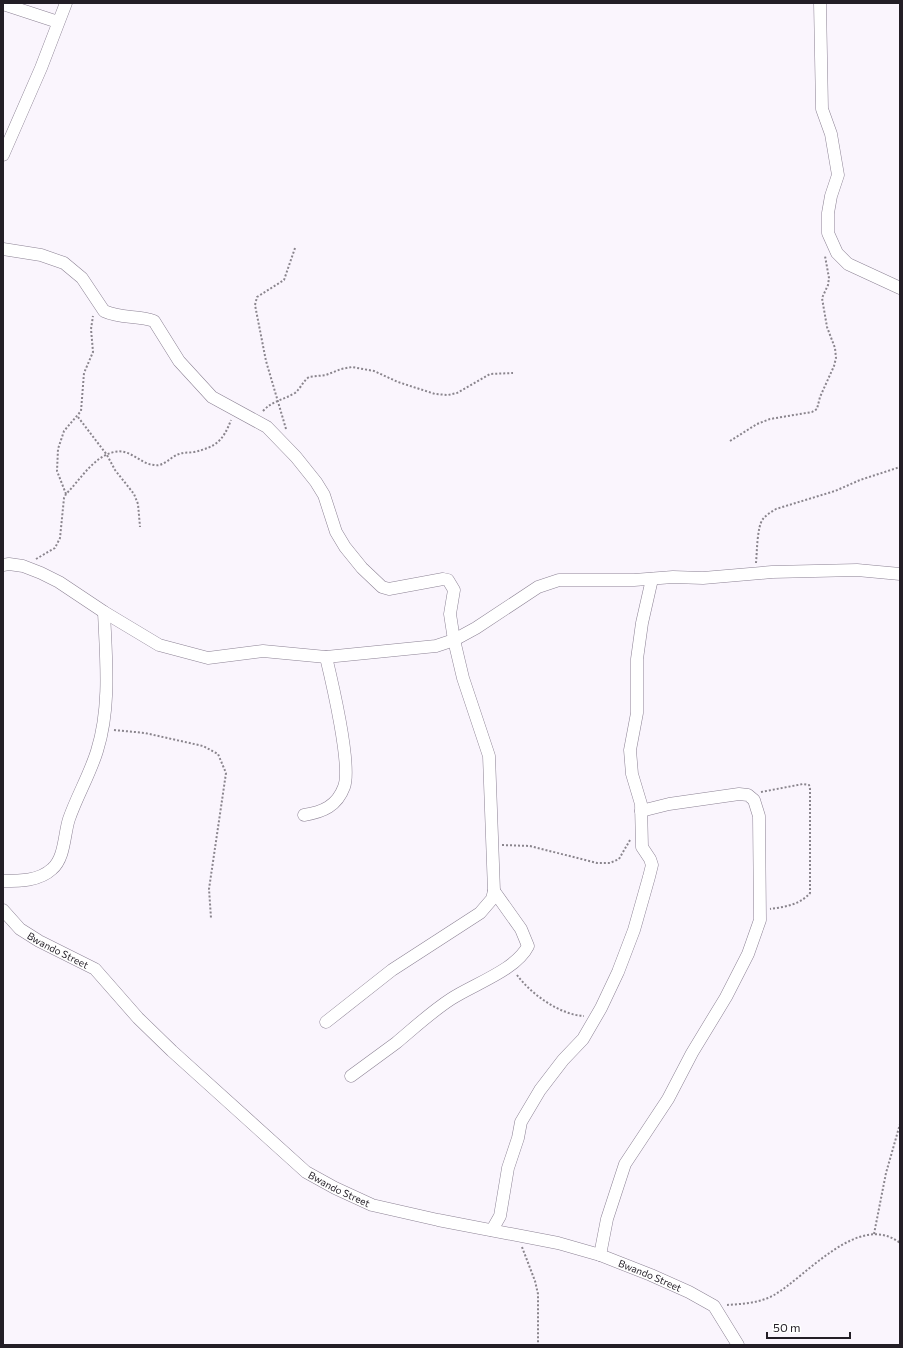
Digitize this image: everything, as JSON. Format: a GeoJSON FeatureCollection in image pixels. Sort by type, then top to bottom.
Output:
{"type":"FeatureCollection","features":[{"type":"Feature","properties":{"kind":"street"},"geometry":{"type":"LineString","coordinates":[[3,155],[7,133],[41,68],[66,3]]}},
{"type":"Feature","properties":{"kind":"street"},"geometry":{"type":"LineString","coordinates":[[820,3],[822,109],[831,134],[838,175],[829,207],[828,233],[837,253],[848,264],[900,288]]}},
{"type":"Feature","properties":{"kind":"street"},"geometry":{"type":"LineString","coordinates":[[3,4],[58,22]]}},
{"type":"Feature","properties":{"kind":"street"},"geometry":{"type":"LineString","coordinates":[[3,249],[41,255],[64,263],[82,278],[104,311],[113,315],[154,321],[179,361],[212,397],[267,427],[296,457],[316,482],[324,495],[336,532],[345,547],[362,568],[382,587],[389,589],[436,580],[448,580],[454,590],[450,624],[463,678],[489,756],[491,846],[494,892],[492,899],[480,913],[392,970],[326,1022]]}},
{"type":"Feature","properties":{"kind":"street"},"geometry":{"type":"LineString","coordinates":[[3,565],[23,566],[41,572],[159,645],[192,655],[208,658],[263,650],[326,657],[436,646],[454,640],[476,628],[538,587],[559,580],[703,578],[755,573],[857,570],[900,574]]}},
{"type":"Feature","properties":{"kind":"street"},"geometry":{"type":"LineString","coordinates":[[492,1230],[500,1216],[508,1168],[518,1138],[521,1122],[540,1090],[563,1060],[584,1039],[597,1016],[618,972],[634,930],[652,866],[650,859],[642,847],[641,804],[632,774],[630,750],[637,713],[637,659],[642,623],[652,579]]}},
{"type":"Feature","properties":{"kind":"street"},"geometry":{"type":"LineString","coordinates":[[3,881],[40,877],[57,864],[69,819],[97,751],[105,714],[106,665],[104,612]]}},
{"type":"Feature","properties":{"kind":"street"},"geometry":{"type":"LineString","coordinates":[[304,815],[321,813],[337,800],[345,786],[346,769],[343,748],[326,657]]}},
{"type":"Feature","properties":{"kind":"street"},"geometry":{"type":"LineString","coordinates":[[600,1255],[606,1219],[625,1164],[668,1098],[692,1053],[726,997],[748,954],[760,920],[759,816],[757,805],[748,795],[739,794],[717,797],[641,810]]}},
{"type":"Feature","properties":{"kind":"street"},"geometry":{"type":"LineString","coordinates":[[351,1076],[397,1042],[422,1020],[452,998],[512,965],[515,960],[525,953],[528,946],[521,929],[494,892]]}},
{"type":"Feature","properties":{"kind":"street","name":"Bwando Street"},"geometry":{"type":"LineString","coordinates":[[3,910],[20,929],[39,941],[95,969],[138,1018],[172,1052],[306,1172],[335,1188],[372,1205],[438,1220],[558,1243],[600,1255],[689,1292],[714,1306],[738,1345]]}},
{"type":"Feature","properties":{"kind":"path"},"geometry":{"type":"LineString","coordinates":[[287,433],[266,361],[255,305],[257,297],[284,280],[295,248]]}},
{"type":"Feature","properties":{"kind":"path"},"geometry":{"type":"LineString","coordinates":[[730,441],[757,424],[770,419],[812,412],[817,409],[820,397],[836,358],[835,348],[827,327],[822,298],[829,278],[825,254]]}},
{"type":"Feature","properties":{"kind":"path"},"geometry":{"type":"LineString","coordinates":[[66,494],[57,471],[58,449],[64,431],[78,417],[81,411],[84,373],[93,352],[91,329],[96,301]]}},
{"type":"Feature","properties":{"kind":"path"},"geometry":{"type":"LineString","coordinates":[[255,420],[271,403],[278,401],[299,389],[310,377],[326,375],[341,368],[352,366],[374,372],[398,382],[435,394],[448,395],[456,393],[490,374],[513,373]]}},
{"type":"Feature","properties":{"kind":"path"},"geometry":{"type":"LineString","coordinates":[[23,566],[55,548],[60,538],[66,494],[90,467],[107,455],[120,451],[140,458],[152,465],[161,465],[177,455],[212,447],[225,434],[235,410]]}},
{"type":"Feature","properties":{"kind":"path"},"geometry":{"type":"LineString","coordinates":[[78,417],[107,455],[115,470],[134,494],[138,504],[140,527]]}},
{"type":"Feature","properties":{"kind":"path"},"geometry":{"type":"LineString","coordinates":[[755,573],[760,528],[762,520],[768,514],[776,509],[835,491],[860,480],[900,467]]}},
{"type":"Feature","properties":{"kind":"path"},"geometry":{"type":"LineString","coordinates":[[102,728],[145,733],[203,746],[218,754],[226,773],[209,889],[211,918]]}},
{"type":"Feature","properties":{"kind":"path"},"geometry":{"type":"LineString","coordinates":[[748,795],[803,784],[809,784],[810,789],[810,893],[805,899],[788,906],[760,911]]}},
{"type":"Feature","properties":{"kind":"path"},"geometry":{"type":"LineString","coordinates":[[491,846],[510,844],[530,846],[597,863],[610,862],[619,858],[624,852],[632,836]]}},
{"type":"Feature","properties":{"kind":"path"},"geometry":{"type":"LineString","coordinates":[[512,965],[518,976],[537,997],[569,1014],[597,1016]]}},
{"type":"Feature","properties":{"kind":"path"},"geometry":{"type":"LineString","coordinates":[[874,1234],[886,1173],[900,1124]]}},
{"type":"Feature","properties":{"kind":"path"},"geometry":{"type":"LineString","coordinates":[[714,1306],[748,1303],[773,1296],[839,1246],[854,1238],[874,1234],[894,1238],[900,1243]]}},
{"type":"Feature","properties":{"kind":"path"},"geometry":{"type":"LineString","coordinates":[[517,1235],[535,1281],[538,1294],[538,1345]]}}]}
